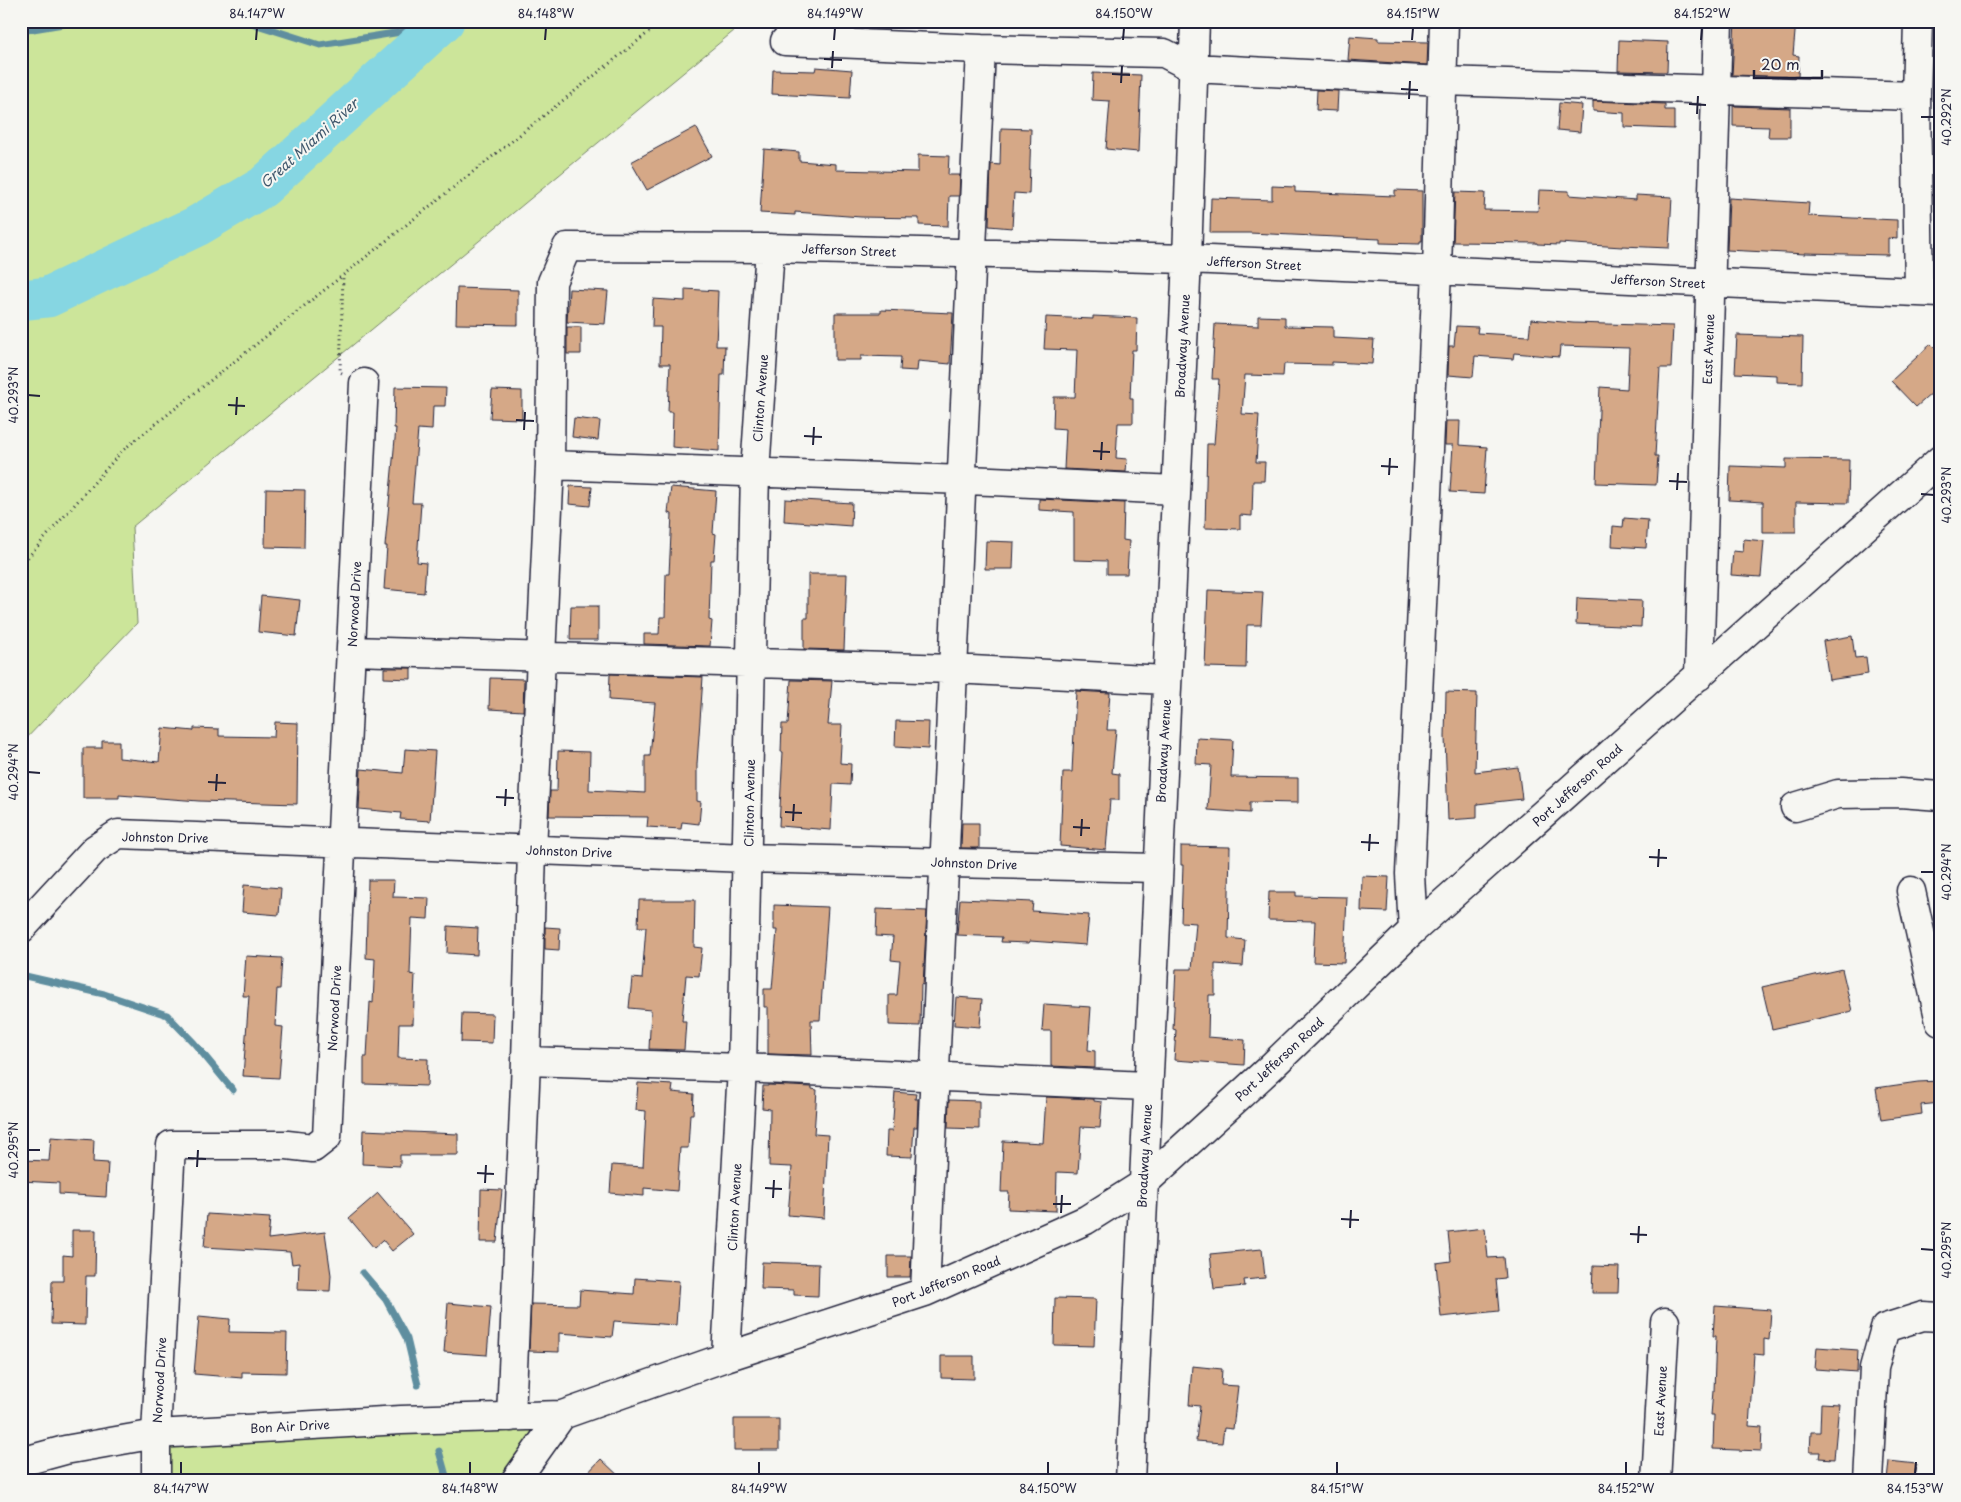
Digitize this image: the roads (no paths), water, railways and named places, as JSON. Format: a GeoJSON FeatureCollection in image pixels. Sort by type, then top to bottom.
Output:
{"type":"FeatureCollection","features":[{"type":"Feature","properties":{"kind":"street","name":"Broadway Avenue"},"geometry":{"type":"LineString","coordinates":[[1130,1481],[1157,868],[1187,259],[1195,21]]}},
{"type":"Feature","properties":{"kind":"street"},"geometry":{"type":"LineString","coordinates":[[1413,930],[1410,874],[1437,271],[1444,21]]}},
{"type":"Feature","properties":{"kind":"street","name":"East Avenue"},"geometry":{"type":"LineString","coordinates":[[1699,676],[1718,21]]}},
{"type":"Feature","properties":{"kind":"street"},"geometry":{"type":"LineString","coordinates":[[1918,21],[1916,96],[1930,292]]}},
{"type":"Feature","properties":{"kind":"street"},"geometry":{"type":"LineString","coordinates":[[785,40],[1164,53],[1193,68],[1442,81],[1916,96]]}},
{"type":"Feature","properties":{"kind":"street"},"geometry":{"type":"LineString","coordinates":[[925,1292],[981,48]]}},
{"type":"Feature","properties":{"kind":"street","name":"Jefferson Street"},"geometry":{"type":"LineString","coordinates":[[550,465],[552,282],[567,247],[770,248],[1187,259],[1710,284],[1930,292]]}},
{"type":"Feature","properties":{"kind":"street","name":"Clinton Avenue"},"geometry":{"type":"LineString","coordinates":[[726,1357],[742,1068],[756,472],[770,248]]}},
{"type":"Feature","properties":{"kind":"street","name":"Norwood Drive"},"geometry":{"type":"LineString","coordinates":[[156,1481],[156,1434],[171,1145],[287,1145],[313,1148],[327,1137],[364,383]]}},
{"type":"Feature","properties":{"kind":"street","name":"Port Jefferson Road"},"geometry":{"type":"LineString","coordinates":[[562,1415],[726,1357],[925,1292],[1086,1220],[1143,1184],[1270,1068],[1413,930],[1940,460]]}},
{"type":"Feature","properties":{"kind":"street"},"geometry":{"type":"LineString","coordinates":[[511,1418],[526,1061],[532,850],[550,465],[1175,490]]}},
{"type":"Feature","properties":{"kind":"street"},"geometry":{"type":"LineString","coordinates":[[352,651],[953,669],[1166,680]]}},
{"type":"Feature","properties":{"kind":"street"},"geometry":{"type":"LineString","coordinates":[[1795,807],[1838,794],[1940,796]]}},
{"type":"Feature","properties":{"kind":"street","name":"Johnston Drive"},"geometry":{"type":"LineString","coordinates":[[21,930],[95,849],[118,834],[748,858],[1157,868]]}},
{"type":"Feature","properties":{"kind":"street"},"geometry":{"type":"LineString","coordinates":[[1911,891],[1940,1022]]}},
{"type":"Feature","properties":{"kind":"street"},"geometry":{"type":"LineString","coordinates":[[526,1061],[742,1068],[1147,1086]]}},
{"type":"Feature","properties":{"kind":"street"},"geometry":{"type":"LineString","coordinates":[[1868,1481],[1874,1368],[1885,1328],[1923,1316],[1940,1317]]}},
{"type":"Feature","properties":{"kind":"street","name":"East Avenue"},"geometry":{"type":"LineString","coordinates":[[1656,1481],[1665,1322]]}},
{"type":"Feature","properties":{"kind":"street"},"geometry":{"type":"LineString","coordinates":[[515,1481],[562,1415]]}},
{"type":"Feature","properties":{"kind":"street","name":"Bon Air Drive"},"geometry":{"type":"LineString","coordinates":[[21,1462],[65,1450],[156,1434],[401,1420],[562,1415]]}},
{"type":"Feature","properties":{"kind":"waterway"},"geometry":{"type":"LineString","coordinates":[[21,31],[81,21]]}},
{"type":"Feature","properties":{"kind":"waterway"},"geometry":{"type":"LineString","coordinates":[[245,21],[320,45],[438,26]]}},
{"type":"Feature","properties":{"kind":"waterway","name":"Great Miami River"},"geometry":{"type":"LineString","coordinates":[[21,300],[48,297],[197,226],[263,187],[444,21]]}},
{"type":"Feature","properties":{"kind":"waterway"},"geometry":{"type":"LineString","coordinates":[[21,975],[104,994],[167,1015],[194,1043],[233,1090]]}},
{"type":"Feature","properties":{"kind":"waterway"},"geometry":{"type":"LineString","coordinates":[[363,1273],[386,1300],[407,1339],[418,1385]]}},
{"type":"Feature","properties":{"kind":"waterway"},"geometry":{"type":"LineString","coordinates":[[439,1451],[446,1476],[445,1481]]}}]}
